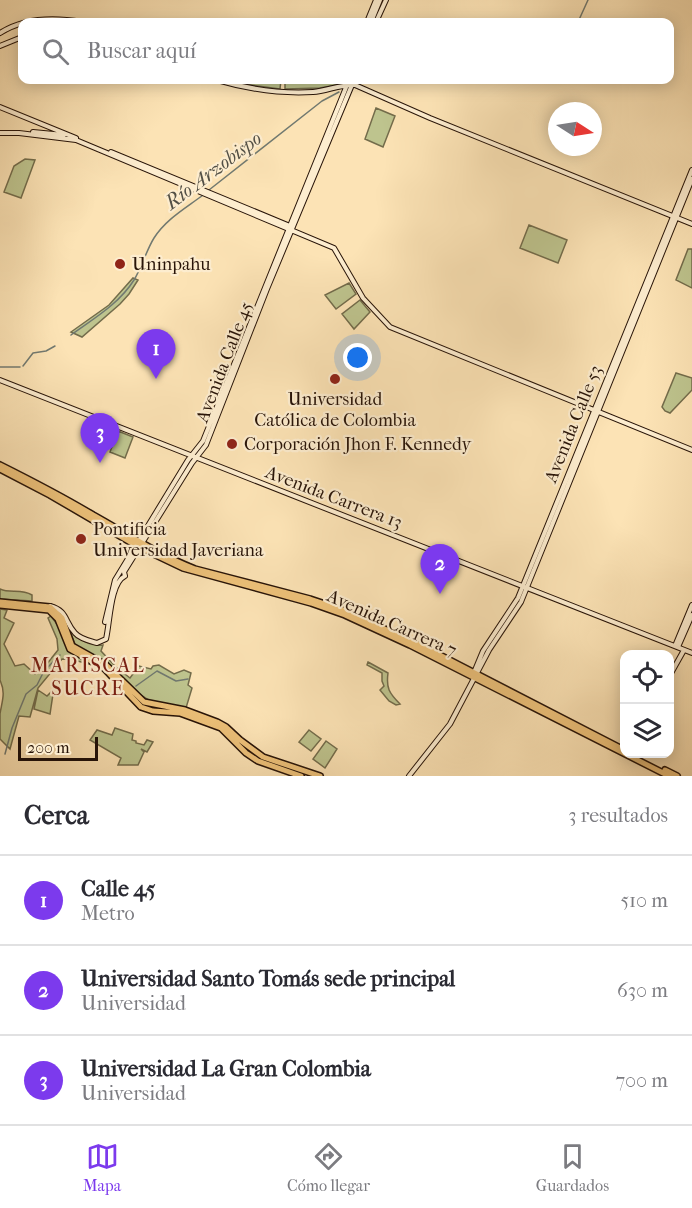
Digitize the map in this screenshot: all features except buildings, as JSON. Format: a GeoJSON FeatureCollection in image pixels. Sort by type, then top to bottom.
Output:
{"type":"FeatureCollection","features":[{"type":"Feature","properties":{"kind":"main road"},"geometry":{"type":"LineString","coordinates":[[371,18],[378,0]]}},
{"type":"Feature","properties":{"kind":"main road"},"geometry":{"type":"LineString","coordinates":[[378,18],[386,0]]}},
{"type":"Feature","properties":{"kind":"main road"},"geometry":{"type":"LineString","coordinates":[[0,33],[18,25]]}},
{"type":"Feature","properties":{"kind":"main road"},"geometry":{"type":"LineString","coordinates":[[0,46],[18,39]]}},
{"type":"Feature","properties":{"kind":"main road"},"geometry":{"type":"LineString","coordinates":[[234,84],[284,92],[318,92],[344,84]]}},
{"type":"Feature","properties":{"kind":"main road","name":"Avenida Calle 45"},"geometry":{"type":"LineString","coordinates":[[45,605],[62,612],[74,633],[79,637],[98,643],[105,641],[113,585],[195,456],[209,438],[349,84]]}},
{"type":"Feature","properties":{"kind":"main road"},"geometry":{"type":"LineString","coordinates":[[354,84],[372,94],[692,224]]}},
{"type":"Feature","properties":{"kind":"main road"},"geometry":{"type":"LineString","coordinates":[[0,107],[333,247],[363,298],[392,328],[692,450]]}},
{"type":"Feature","properties":{"kind":"main road"},"geometry":{"type":"LineString","coordinates":[[0,133],[70,137]]}},
{"type":"Feature","properties":{"kind":"main road","name":"Avenida Calle 53"},"geometry":{"type":"LineString","coordinates":[[675,217],[692,170]]}},
{"type":"Feature","properties":{"kind":"main road","name":"Avenida Calle 53"},"geometry":{"type":"LineString","coordinates":[[409,776],[450,724],[473,677],[519,605],[595,410],[692,179]]}},
{"type":"Feature","properties":{"kind":"main road","name":"Avenida Carrera 13"},"geometry":{"type":"LineString","coordinates":[[0,380],[692,653]]}},
{"type":"Feature","properties":{"kind":"main road","name":"Avenida Carrera 7"},"geometry":{"type":"LineString","coordinates":[[0,467],[48,489],[138,544],[192,572],[339,613],[410,645],[669,776]]}},
{"type":"Feature","properties":{"kind":"main road","name":"Avenida Calle 45"},"geometry":{"type":"LineString","coordinates":[[107,622],[121,577],[124,576],[138,544]]}},
{"type":"Feature","properties":{"kind":"main road"},"geometry":{"type":"LineString","coordinates":[[0,604],[45,605],[60,615],[72,646],[106,665],[141,700],[150,704],[185,710],[217,722],[259,755],[301,776]]}},
{"type":"Feature","properties":{"kind":"main road"},"geometry":{"type":"LineString","coordinates":[[0,604],[49,610],[58,619],[70,649],[104,668],[141,707],[153,711],[180,713],[221,728],[252,757],[267,765],[320,776]]}},
{"type":"Feature","properties":{"kind":"main road"},"geometry":{"type":"LineString","coordinates":[[677,647],[692,605]]}},
{"type":"Feature","properties":{"kind":"main road"},"geometry":{"type":"LineString","coordinates":[[677,647],[692,615]]}},
{"type":"Feature","properties":{"kind":"main road"},"geometry":{"type":"LineString","coordinates":[[674,667],[684,650]]}},
{"type":"Feature","properties":{"kind":"main road","name":"Avenida Carrera 7"},"geometry":{"type":"LineString","coordinates":[[473,677],[620,748]]}},
{"type":"Feature","properties":{"kind":"main road"},"geometry":{"type":"LineString","coordinates":[[642,758],[677,776]]}},
{"type":"Feature","properties":{"kind":"green space"},"geometry":{"type":"Polygon","coordinates":[[[244,84],[281,84],[280,89],[244,84]]]}},
{"type":"Feature","properties":{"kind":"green space"},"geometry":{"type":"Polygon","coordinates":[[[285,84],[342,84],[320,88],[285,89],[285,84]]]}},
{"type":"Feature","properties":{"kind":"green space"},"geometry":{"type":"Polygon","coordinates":[[[376,108],[395,116],[383,147],[365,139],[376,108]]]}},
{"type":"Feature","properties":{"kind":"green space"},"geometry":{"type":"Polygon","coordinates":[[[25,159],[35,160],[21,198],[4,192],[14,166],[25,159]]]}},
{"type":"Feature","properties":{"kind":"green space"},"geometry":{"type":"Polygon","coordinates":[[[529,225],[567,240],[558,263],[520,248],[529,225]]]}},
{"type":"Feature","properties":{"kind":"green space"},"geometry":{"type":"Polygon","coordinates":[[[688,249],[692,249],[692,288],[676,280],[688,249]]]}},
{"type":"Feature","properties":{"kind":"green space"},"geometry":{"type":"Polygon","coordinates":[[[133,278],[138,280],[120,304],[82,337],[71,332],[109,305],[133,278]]]}},
{"type":"Feature","properties":{"kind":"green space"},"geometry":{"type":"Polygon","coordinates":[[[349,283],[356,294],[336,309],[325,295],[349,283]]]}},
{"type":"Feature","properties":{"kind":"green space"},"geometry":{"type":"Polygon","coordinates":[[[360,300],[370,312],[354,329],[342,314],[360,300]]]}},
{"type":"Feature","properties":{"kind":"green space"},"geometry":{"type":"Polygon","coordinates":[[[676,373],[692,378],[692,390],[670,413],[662,407],[676,373]]]}},
{"type":"Feature","properties":{"kind":"green space"},"geometry":{"type":"Polygon","coordinates":[[[118,431],[133,437],[125,458],[110,452],[118,431]]]}},
{"type":"Feature","properties":{"kind":"green space"},"geometry":{"type":"Polygon","coordinates":[[[0,589],[28,593],[32,595],[32,601],[0,599],[0,589]]]}},
{"type":"Feature","properties":{"kind":"green space"},"geometry":{"type":"Polygon","coordinates":[[[0,609],[7,610],[4,618],[14,623],[4,644],[15,666],[24,664],[35,674],[58,650],[57,639],[48,618],[51,616],[59,627],[68,650],[96,666],[62,659],[38,688],[30,717],[19,716],[10,749],[0,739],[3,693],[0,680],[0,609]]]}},
{"type":"Feature","properties":{"kind":"green space"},"geometry":{"type":"Polygon","coordinates":[[[65,621],[85,642],[103,645],[101,651],[130,678],[139,666],[151,669],[159,665],[174,674],[184,670],[191,673],[188,685],[192,688],[186,708],[150,701],[139,694],[110,665],[76,646],[65,621]]]}},
{"type":"Feature","properties":{"kind":"green space"},"geometry":{"type":"Polygon","coordinates":[[[368,662],[388,673],[389,690],[400,704],[396,705],[389,701],[380,690],[384,686],[382,673],[367,665],[368,662]]]}},
{"type":"Feature","properties":{"kind":"green space"},"geometry":{"type":"Polygon","coordinates":[[[38,690],[47,696],[51,692],[53,694],[50,714],[34,709],[38,690]]]}},
{"type":"Feature","properties":{"kind":"green space"},"geometry":{"type":"Polygon","coordinates":[[[115,728],[133,734],[132,740],[136,743],[144,745],[147,740],[153,742],[147,752],[141,749],[144,752],[138,765],[118,765],[121,758],[90,740],[97,730],[112,735],[115,728]]]}},
{"type":"Feature","properties":{"kind":"green space"},"geometry":{"type":"Polygon","coordinates":[[[309,730],[321,739],[311,751],[299,742],[309,730]]]}},
{"type":"Feature","properties":{"kind":"green space"},"geometry":{"type":"Polygon","coordinates":[[[326,741],[337,749],[325,768],[313,759],[326,741]]]}},
{"type":"Feature","properties":{"kind":"waterway"},"geometry":{"type":"LineString","coordinates":[[580,18],[588,0]]}},
{"type":"Feature","properties":{"kind":"waterway","name":"Río Arzobispo"},"geometry":{"type":"LineString","coordinates":[[209,190],[322,101],[339,92]]}},
{"type":"Feature","properties":{"kind":"waterway","name":"Río Arzobispo"},"geometry":{"type":"LineString","coordinates":[[71,335],[105,311],[128,289],[159,231],[203,195]]}},
{"type":"Feature","properties":{"kind":"waterway"},"geometry":{"type":"LineString","coordinates":[[23,366],[33,353],[46,351],[55,346]]}},
{"type":"Feature","properties":{"kind":"waterway"},"geometry":{"type":"LineString","coordinates":[[0,367],[20,367]]}},
{"type":"Feature","properties":{"kind":"waterway"},"geometry":{"type":"LineString","coordinates":[[5,754],[12,728],[26,694],[37,685],[44,671],[60,655]]}},
{"type":"Feature","properties":{"kind":"waterway"},"geometry":{"type":"LineString","coordinates":[[136,686],[157,671],[176,681],[188,679]]}},
{"type":"Feature","properties":{"kind":"place","name":"Uninpahu"},"geometry":{"type":"Point","coordinates":[120,264]}},
{"type":"Feature","properties":{"kind":"place","name":"Calle 45"},"geometry":{"type":"Point","coordinates":[156,379]}},
{"type":"Feature","properties":{"kind":"place","name":"Universidad Católica de Colombia"},"geometry":{"type":"Point","coordinates":[335,379]}},
{"type":"Feature","properties":{"kind":"place","name":"Corporación Jhon F. Kennedy"},"geometry":{"type":"Point","coordinates":[232,444]}},
{"type":"Feature","properties":{"kind":"place","name":"Universidad La Gran Colombia"},"geometry":{"type":"Point","coordinates":[100,463]}},
{"type":"Feature","properties":{"kind":"place","name":"Pontificia Universidad Javeriana"},"geometry":{"type":"Point","coordinates":[81,539]}},
{"type":"Feature","properties":{"kind":"place","name":"Universidad Santo Tomás sede principal"},"geometry":{"type":"Point","coordinates":[440,594]}},
{"type":"Feature","properties":{"kind":"district","name":"MARISCAL SUCRE"},"geometry":{"type":"Point","coordinates":[88,676]}}]}
